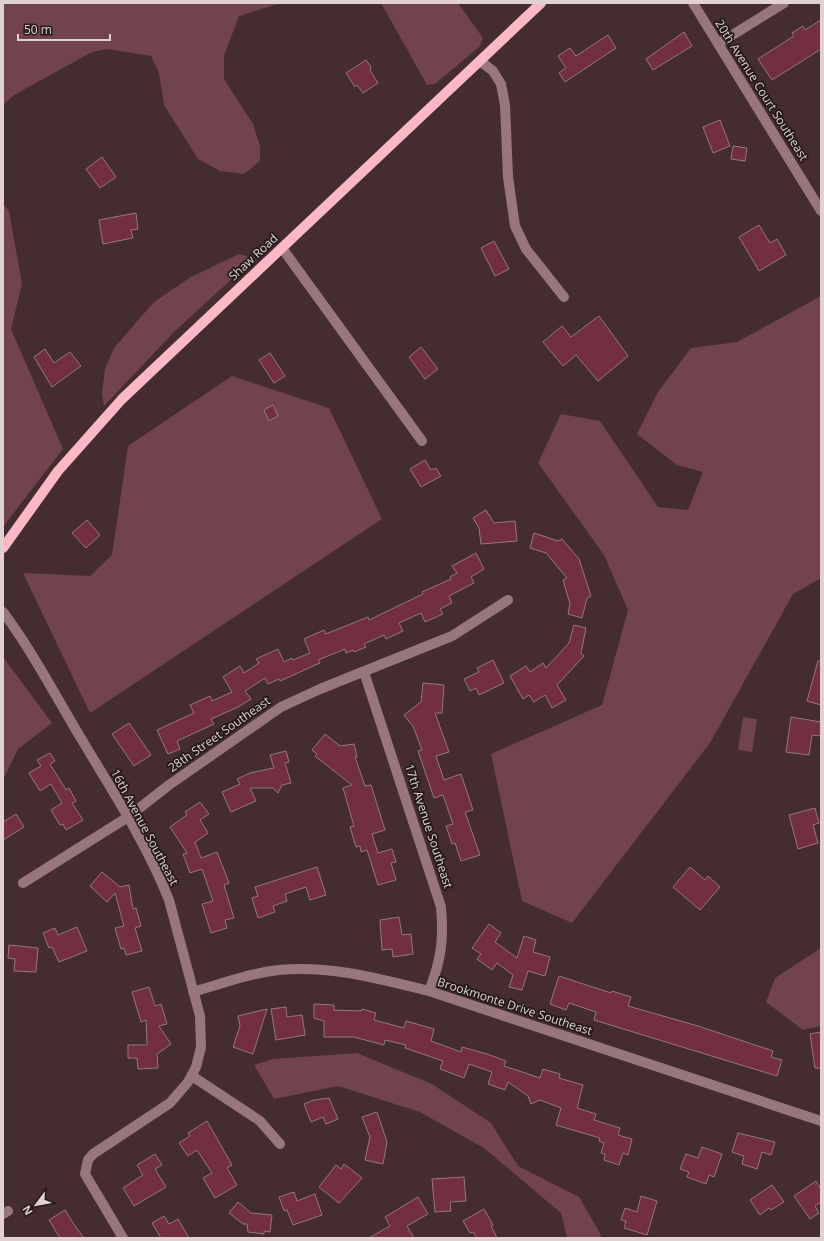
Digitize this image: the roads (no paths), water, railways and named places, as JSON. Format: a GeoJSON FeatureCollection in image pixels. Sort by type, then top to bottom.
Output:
{"type":"FeatureCollection","features":[{"type":"Feature","properties":{"kind":"main road","name":"Shaw Road"},"geometry":{"type":"LineString","coordinates":[[3,548],[58,471],[83,441],[122,400],[542,3]]}},
{"type":"Feature","properties":{"kind":"street","name":"20th Avenue Court Southeast"},"geometry":{"type":"LineString","coordinates":[[693,3],[821,210]]}},
{"type":"Feature","properties":{"kind":"street"},"geometry":{"type":"LineString","coordinates":[[718,44],[784,3]]}},
{"type":"Feature","properties":{"kind":"street"},"geometry":{"type":"LineString","coordinates":[[480,61],[493,71],[501,84],[505,105],[508,177],[515,226],[526,249],[564,297]]}},
{"type":"Feature","properties":{"kind":"street"},"geometry":{"type":"LineString","coordinates":[[282,248],[422,441]]}},
{"type":"Feature","properties":{"kind":"street","name":"28th Street Southeast"},"geometry":{"type":"LineString","coordinates":[[23,883],[128,817],[188,772],[281,707],[320,689],[452,636],[508,600]]}},
{"type":"Feature","properties":{"kind":"street","name":"16th Avenue Southeast"},"geometry":{"type":"LineString","coordinates":[[3,612],[32,657],[128,817],[162,882],[169,900],[200,1016],[202,1034],[200,1054],[192,1076],[178,1096],[170,1103],[93,1154],[88,1160],[85,1174],[123,1238]]}},
{"type":"Feature","properties":{"kind":"street","name":"17th Avenue Southeast"},"geometry":{"type":"LineString","coordinates":[[364,672],[441,907],[443,930],[442,952],[438,970],[429,991]]}},
{"type":"Feature","properties":{"kind":"street","name":"Brookmonte Drive Southeast"},"geometry":{"type":"LineString","coordinates":[[193,992],[278,970],[318,969],[342,971],[429,991],[821,1121]]}},
{"type":"Feature","properties":{"kind":"street"},"geometry":{"type":"LineString","coordinates":[[192,1076],[260,1121],[280,1144]]}}]}
